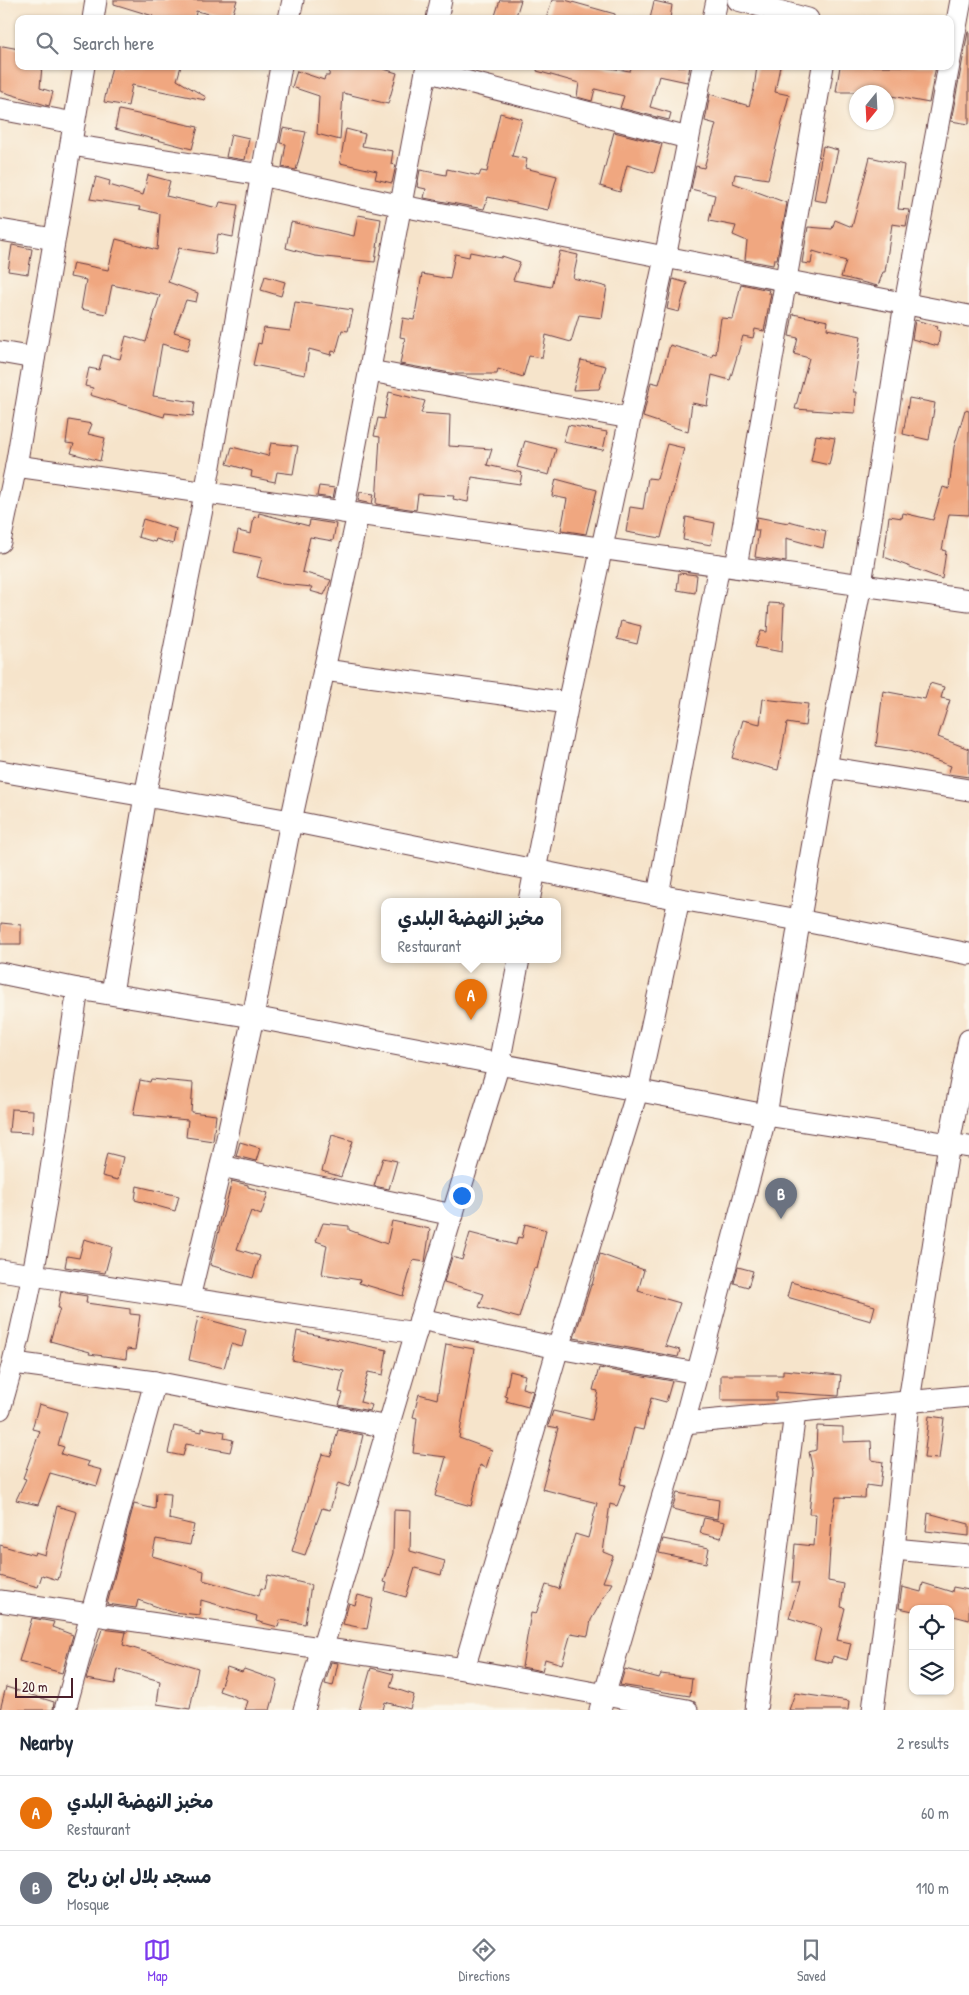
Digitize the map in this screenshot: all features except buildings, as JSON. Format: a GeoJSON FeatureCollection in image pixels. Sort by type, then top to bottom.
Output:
{"type":"FeatureCollection","features":[{"type":"Feature","properties":{"kind":"street"},"geometry":{"type":"LineString","coordinates":[[94,15],[96,0]]}},
{"type":"Feature","properties":{"kind":"street"},"geometry":{"type":"LineString","coordinates":[[290,15],[293,0]]}},
{"type":"Feature","properties":{"kind":"street"},"geometry":{"type":"LineString","coordinates":[[438,15],[441,0]]}},
{"type":"Feature","properties":{"kind":"street"},"geometry":{"type":"LineString","coordinates":[[714,15],[717,0]]}},
{"type":"Feature","properties":{"kind":"street"},"geometry":{"type":"LineString","coordinates":[[738,0],[793,15]]}},
{"type":"Feature","properties":{"kind":"street"},"geometry":{"type":"LineString","coordinates":[[602,1702],[684,1423],[766,1115],[826,767],[860,584],[905,303],[957,57],[961,0]]}},
{"type":"Feature","properties":{"kind":"street"},"geometry":{"type":"LineString","coordinates":[[0,542],[3,506],[16,466],[83,70]]}},
{"type":"Feature","properties":{"kind":"street"},"geometry":{"type":"LineString","coordinates":[[112,994],[145,796],[205,494],[280,70]]}},
{"type":"Feature","properties":{"kind":"street"},"geometry":{"type":"LineString","coordinates":[[190,1298],[253,1017],[291,821],[324,670],[350,513],[370,371],[426,70]]}},
{"type":"Feature","properties":{"kind":"street"},"geometry":{"type":"LineString","coordinates":[[430,70],[688,138]]}},
{"type":"Feature","properties":{"kind":"street"},"geometry":{"type":"LineString","coordinates":[[530,898],[568,703],[665,258],[702,70]]}},
{"type":"Feature","properties":{"kind":"street"},"geometry":{"type":"LineString","coordinates":[[658,895],[728,566],[785,280],[822,70]]}},
{"type":"Feature","properties":{"kind":"street"},"geometry":{"type":"LineString","coordinates":[[0,109],[74,124]]}},
{"type":"Feature","properties":{"kind":"street"},"geometry":{"type":"LineString","coordinates":[[71,144],[261,175],[402,206],[969,316]]}},
{"type":"Feature","properties":{"kind":"street"},"geometry":{"type":"LineString","coordinates":[[0,230],[54,239]]}},
{"type":"Feature","properties":{"kind":"street"},"geometry":{"type":"LineString","coordinates":[[0,352],[34,358]]}},
{"type":"Feature","properties":{"kind":"street"},"geometry":{"type":"LineString","coordinates":[[370,371],[630,418]]}},
{"type":"Feature","properties":{"kind":"street"},"geometry":{"type":"LineString","coordinates":[[16,466],[969,600]]}},
{"type":"Feature","properties":{"kind":"street"},"geometry":{"type":"LineString","coordinates":[[324,670],[568,703]]}},
{"type":"Feature","properties":{"kind":"street"},"geometry":{"type":"LineString","coordinates":[[826,767],[969,790]]}},
{"type":"Feature","properties":{"kind":"street"},"geometry":{"type":"LineString","coordinates":[[0,772],[291,821],[658,895],[800,920],[969,954]]}},
{"type":"Feature","properties":{"kind":"street"},"geometry":{"type":"LineString","coordinates":[[464,1669],[558,1348],[638,1089],[679,899]]}},
{"type":"Feature","properties":{"kind":"street"},"geometry":{"type":"LineString","coordinates":[[304,1710],[418,1326],[500,1064],[518,963]]}},
{"type":"Feature","properties":{"kind":"street"},"geometry":{"type":"LineString","coordinates":[[0,974],[78,989],[253,1017],[638,1089],[766,1115],[959,1146]]}},
{"type":"Feature","properties":{"kind":"street"},"geometry":{"type":"LineString","coordinates":[[0,1409],[14,1363],[34,1274],[78,989]]}},
{"type":"Feature","properties":{"kind":"street"},"geometry":{"type":"LineString","coordinates":[[873,1710],[894,1549],[909,1401],[959,1146],[969,1040]]}},
{"type":"Feature","properties":{"kind":"street"},"geometry":{"type":"LineString","coordinates":[[221,1166],[453,1215]]}},
{"type":"Feature","properties":{"kind":"street"},"geometry":{"type":"LineString","coordinates":[[0,1270],[190,1298],[418,1326],[558,1348],[697,1373]]}},
{"type":"Feature","properties":{"kind":"street"},"geometry":{"type":"LineString","coordinates":[[14,1363],[156,1382],[388,1427]]}},
{"type":"Feature","properties":{"kind":"street"},"geometry":{"type":"LineString","coordinates":[[65,1710],[156,1382]]}},
{"type":"Feature","properties":{"kind":"street"},"geometry":{"type":"LineString","coordinates":[[684,1423],[969,1396]]}},
{"type":"Feature","properties":{"kind":"street"},"geometry":{"type":"LineString","coordinates":[[756,1710],[795,1413]]}},
{"type":"Feature","properties":{"kind":"street"},"geometry":{"type":"LineString","coordinates":[[894,1549],[969,1556]]}},
{"type":"Feature","properties":{"kind":"street"},"geometry":{"type":"LineString","coordinates":[[0,1601],[464,1669],[602,1702],[687,1710]]}},
{"type":"Feature","properties":{"kind":"place","name":"مخبز النهضة البلدي"},"geometry":{"type":"Point","coordinates":[471,1020]}},
{"type":"Feature","properties":{"kind":"place","name":"مسجد بلال ابن رباح"},"geometry":{"type":"Point","coordinates":[781,1219]}}]}
